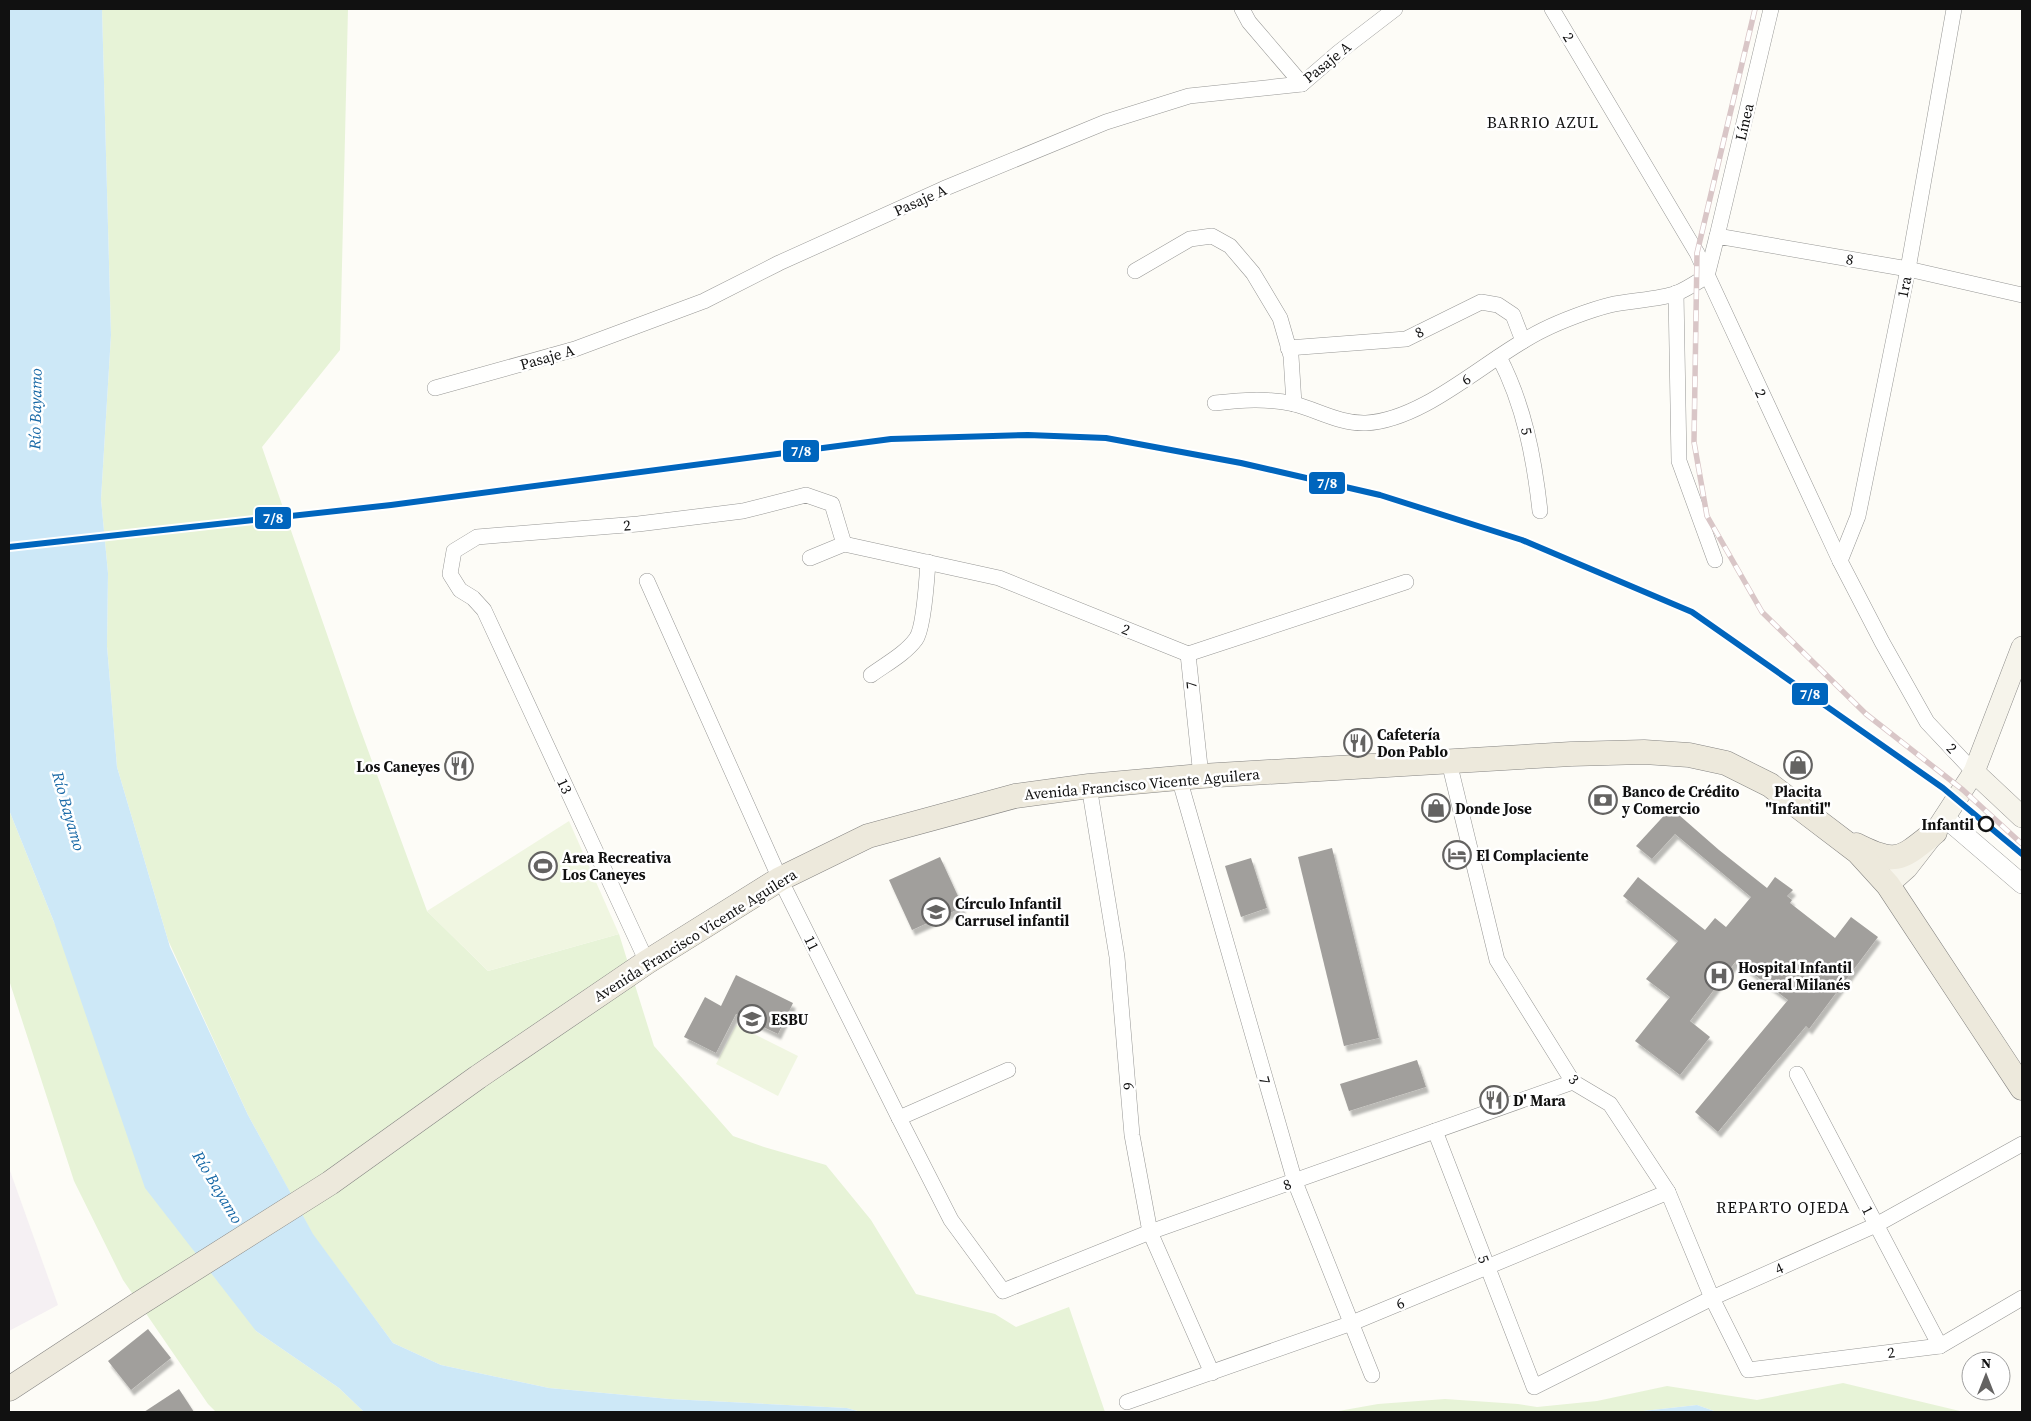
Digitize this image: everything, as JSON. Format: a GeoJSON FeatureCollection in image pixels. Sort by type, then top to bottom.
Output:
{"type":"FeatureCollection","features":[{"type":"Feature","properties":{"kind":"main road"},"geometry":{"type":"LineString","coordinates":[[1888,885],[1907,868],[1940,824],[1974,772],[2022,647]]}},
{"type":"Feature","properties":{"kind":"main road","name":"Avenida Francisco Vicente Aguilera"},"geometry":{"type":"LineString","coordinates":[[9,1389],[136,1305],[330,1183],[478,1077],[647,962],[780,878],[868,836],[1015,796],[1089,786],[1190,777],[1571,754],[1644,752],[1689,755],[1726,763],[1770,785],[1858,852],[1888,885],[2022,1088]]}},
{"type":"Feature","properties":{"kind":"main road"},"geometry":{"type":"LineString","coordinates":[[1974,772],[2022,817]]}},
{"type":"Feature","properties":{"kind":"main road"},"geometry":{"type":"LineString","coordinates":[[1844,840],[1878,856],[1890,858],[1906,856],[1940,824]]}},
{"type":"Feature","properties":{"kind":"street"},"geometry":{"type":"LineString","coordinates":[[1242,9],[1249,22],[1302,84]]}},
{"type":"Feature","properties":{"kind":"street","name":"Pasaje A"},"geometry":{"type":"LineString","coordinates":[[434,388],[575,349],[704,301],[779,263],[925,197],[1106,122],[1189,96],[1302,84],[1338,52],[1395,9]]}},
{"type":"Feature","properties":{"kind":"street","name":"2"},"geometry":{"type":"LineString","coordinates":[[1552,9],[1697,253],[1706,276],[1840,561],[1882,642],[1927,722],[1974,772]]}},
{"type":"Feature","properties":{"kind":"street","name":"Línea"},"geometry":{"type":"LineString","coordinates":[[1717,236],[1771,9]]}},
{"type":"Feature","properties":{"kind":"street","name":"1ra"},"geometry":{"type":"LineString","coordinates":[[1840,561],[1858,516],[1908,269],[1954,9]]}},
{"type":"Feature","properties":{"kind":"street"},"geometry":{"type":"LineString","coordinates":[[1135,271],[1190,238],[1212,236],[1230,246],[1253,273],[1280,318],[1288,348],[1294,404]]}},
{"type":"Feature","properties":{"kind":"street"},"geometry":{"type":"LineString","coordinates":[[1706,276],[1717,236]]}},
{"type":"Feature","properties":{"kind":"street","name":"8"},"geometry":{"type":"LineString","coordinates":[[1717,236],[1908,269],[2022,295]]}},
{"type":"Feature","properties":{"kind":"street","name":"6"},"geometry":{"type":"LineString","coordinates":[[1215,403],[1247,399],[1294,404],[1333,419],[1366,423],[1400,416],[1449,389],[1523,341],[1544,330],[1609,305],[1676,293],[1706,276]]}},
{"type":"Feature","properties":{"kind":"street"},"geometry":{"type":"LineString","coordinates":[[1676,293],[1679,461],[1715,560]]}},
{"type":"Feature","properties":{"kind":"street","name":"8"},"geometry":{"type":"LineString","coordinates":[[1288,348],[1406,339],[1481,302],[1498,305],[1513,315],[1523,341]]}},
{"type":"Feature","properties":{"kind":"street","name":"5"},"geometry":{"type":"LineString","coordinates":[[1499,357],[1510,379],[1526,423],[1536,472],[1540,511]]}},
{"type":"Feature","properties":{"kind":"street","name":"2"},"geometry":{"type":"LineString","coordinates":[[484,610],[473,598],[460,590],[450,574],[454,551],[477,537],[638,524],[743,511],[806,495],[832,504],[844,544],[999,578],[1188,654]]}},
{"type":"Feature","properties":{"kind":"street"},"geometry":{"type":"LineString","coordinates":[[810,558],[844,544]]}},
{"type":"Feature","properties":{"kind":"street"},"geometry":{"type":"LineString","coordinates":[[871,676],[905,650],[918,637],[926,589],[928,562]]}},
{"type":"Feature","properties":{"kind":"street","name":"11"},"geometry":{"type":"LineString","coordinates":[[647,581],[780,878],[899,1118],[951,1220],[1003,1292]]}},
{"type":"Feature","properties":{"kind":"street"},"geometry":{"type":"LineString","coordinates":[[1188,654],[1406,582]]}},
{"type":"Feature","properties":{"kind":"street","name":"13"},"geometry":{"type":"LineString","coordinates":[[484,610],[647,962]]}},
{"type":"Feature","properties":{"kind":"street","name":"7"},"geometry":{"type":"LineString","coordinates":[[1188,654],[1190,777],[1294,1182],[1372,1375]]}},
{"type":"Feature","properties":{"kind":"street","name":"3"},"geometry":{"type":"LineString","coordinates":[[1449,762],[1496,960],[1574,1082],[1610,1104],[1668,1192],[1712,1298],[1748,1370]]}},
{"type":"Feature","properties":{"kind":"street","name":"9"},"geometry":{"type":"LineString","coordinates":[[1089,786],[1117,958],[1132,1135],[1150,1232],[1212,1373]]}},
{"type":"Feature","properties":{"kind":"street"},"geometry":{"type":"LineString","coordinates":[[1940,824],[2022,884]]}},
{"type":"Feature","properties":{"kind":"street"},"geometry":{"type":"LineString","coordinates":[[899,1118],[1008,1070]]}},
{"type":"Feature","properties":{"kind":"street","name":"1"},"geometry":{"type":"LineString","coordinates":[[1797,1074],[1940,1346]]}},
{"type":"Feature","properties":{"kind":"street","name":"8"},"geometry":{"type":"LineString","coordinates":[[1003,1292],[1150,1232],[1574,1082]]}},
{"type":"Feature","properties":{"kind":"street","name":"5"},"geometry":{"type":"LineString","coordinates":[[1435,1131],[1534,1387]]}},
{"type":"Feature","properties":{"kind":"street","name":"4"},"geometry":{"type":"LineString","coordinates":[[1534,1387],[1712,1298],[1876,1225],[2022,1144]]}},
{"type":"Feature","properties":{"kind":"street","name":"6"},"geometry":{"type":"LineString","coordinates":[[1127,1402],[1352,1323],[1668,1192]]}},
{"type":"Feature","properties":{"kind":"street","name":"2"},"geometry":{"type":"LineString","coordinates":[[1748,1370],[1940,1346],[2022,1298]]}},
{"type":"Feature","properties":{"kind":"shaded area"},"geometry":{"type":"Polygon","coordinates":[[[9,1168],[58,1305],[9,1331],[9,1168]]]}},
{"type":"Feature","properties":{"kind":"green space"},"geometry":{"type":"Polygon","coordinates":[[[102,9],[348,9],[340,350],[262,447],[354,712],[427,911],[488,971],[619,934],[654,1046],[733,1136],[826,1165],[871,1220],[916,1294],[995,1314],[1016,1327],[1069,1307],[1105,1412],[861,1412],[847,1408],[670,1399],[549,1388],[441,1365],[393,1343],[313,1235],[248,1115],[168,940],[117,767],[107,646],[108,573],[101,499],[111,335],[102,9]]]}},
{"type":"Feature","properties":{"kind":"green space"},"geometry":{"type":"Polygon","coordinates":[[[9,810],[54,922],[256,1331],[339,1388],[364,1412],[216,1412],[208,1404],[123,1280],[74,1181],[9,980],[9,810]]]}},
{"type":"Feature","properties":{"kind":"green space","name":"Area Recreativa Los Caneyes"},"geometry":{"type":"Polygon","coordinates":[[[569,821],[619,934],[488,971],[427,911],[569,821]]]}},
{"type":"Feature","properties":{"kind":"green space"},"geometry":{"type":"Polygon","coordinates":[[[736,1025],[798,1056],[778,1096],[716,1064],[736,1025]]]}},
{"type":"Feature","properties":{"kind":"green space"},"geometry":{"type":"Polygon","coordinates":[[[1843,1383],[1964,1412],[1717,1412],[1697,1405],[1634,1412],[1333,1412],[1378,1404],[1445,1399],[1537,1407],[1597,1401],[1667,1386],[1757,1400],[1843,1383]]]}},
{"type":"Feature","properties":{"kind":"water","name":"Río Bayamo"},"geometry":{"type":"Polygon","coordinates":[[[9,9],[102,9],[111,335],[101,499],[108,573],[107,646],[117,767],[170,947],[248,1115],[313,1234],[393,1343],[441,1365],[549,1388],[670,1399],[847,1408],[861,1412],[364,1412],[339,1388],[256,1331],[145,1188],[54,922],[9,810],[9,9]]]}},
{"type":"Feature","properties":{"kind":"water"},"geometry":{"type":"Polygon","coordinates":[[[1697,1405],[1717,1412],[1634,1412],[1697,1405]]]}},
{"type":"Feature","properties":{"kind":"building"},"geometry":{"type":"Polygon","coordinates":[[[1671,808],[1719,850],[1767,888],[1775,877],[1793,890],[1787,896],[1792,900],[1790,903],[1835,938],[1851,917],[1878,937],[1809,1029],[1806,1026],[1718,1132],[1695,1112],[1788,1000],[1736,961],[1690,1021],[1710,1037],[1680,1075],[1635,1041],[1670,997],[1646,979],[1678,941],[1623,896],[1638,877],[1705,930],[1715,918],[1726,927],[1751,897],[1675,834],[1652,859],[1636,846],[1671,808]]]}},
{"type":"Feature","properties":{"kind":"building"},"geometry":{"type":"Polygon","coordinates":[[[1332,848],[1379,1038],[1344,1046],[1298,857],[1332,848]]]}},
{"type":"Feature","properties":{"kind":"building"},"geometry":{"type":"Polygon","coordinates":[[[940,857],[963,907],[912,930],[889,880],[940,857]]]}},
{"type":"Feature","properties":{"kind":"building"},"geometry":{"type":"Polygon","coordinates":[[[1251,858],[1267,908],[1241,917],[1225,866],[1251,858]]]}},
{"type":"Feature","properties":{"kind":"building"},"geometry":{"type":"Polygon","coordinates":[[[736,975],[793,1003],[778,1034],[736,1014],[716,1053],[684,1037],[705,997],[721,1006],[736,975]]]}},
{"type":"Feature","properties":{"kind":"building"},"geometry":{"type":"Polygon","coordinates":[[[1417,1060],[1426,1087],[1349,1111],[1340,1084],[1417,1060]]]}},
{"type":"Feature","properties":{"kind":"building"},"geometry":{"type":"Polygon","coordinates":[[[148,1329],[171,1358],[131,1390],[108,1361],[148,1329]]]}},
{"type":"Feature","properties":{"kind":"building"},"geometry":{"type":"Polygon","coordinates":[[[179,1389],[194,1412],[144,1412],[179,1389]]]}},
{"type":"Feature","properties":{"kind":"railway"},"geometry":{"type":"LineString","coordinates":[[1755,9],[1697,253],[1694,442],[1707,516],[1762,612],[1866,714],[1963,790],[2022,844]]}},
{"type":"Feature","properties":{"kind":"transit line","name":"7/8"},"geometry":{"type":"LineString","coordinates":[[9,547],[391,505],[891,439],[1028,435],[1106,438],[1241,463],[1380,495],[1522,540],[1692,612],[1943,788],[2022,854]]}},
{"type":"Feature","properties":{"kind":"place","name":"Cafetería Don Pablo"},"geometry":{"type":"Point","coordinates":[1358,743]}},
{"type":"Feature","properties":{"kind":"place","name":"Placita \"Infantil\""},"geometry":{"type":"Point","coordinates":[1798,765]}},
{"type":"Feature","properties":{"kind":"place","name":"Los Caneyes"},"geometry":{"type":"Point","coordinates":[459,766]}},
{"type":"Feature","properties":{"kind":"place","name":"Banco de Crédito y Comercio"},"geometry":{"type":"Point","coordinates":[1603,800]}},
{"type":"Feature","properties":{"kind":"place","name":"Donde Jose"},"geometry":{"type":"Point","coordinates":[1436,808]}},
{"type":"Feature","properties":{"kind":"place","name":"Infantil"},"geometry":{"type":"Point","coordinates":[1986,824]}},
{"type":"Feature","properties":{"kind":"place","name":"El Complaciente"},"geometry":{"type":"Point","coordinates":[1457,855]}},
{"type":"Feature","properties":{"kind":"place","name":"Area Recreativa Los Caneyes"},"geometry":{"type":"Point","coordinates":[543,866]}},
{"type":"Feature","properties":{"kind":"place","name":"Círculo Infantil Carrusel infantil"},"geometry":{"type":"Point","coordinates":[936,912]}},
{"type":"Feature","properties":{"kind":"place","name":"Hospital Infantil General Milanés"},"geometry":{"type":"Point","coordinates":[1719,976]}},
{"type":"Feature","properties":{"kind":"place","name":"ESBU"},"geometry":{"type":"Point","coordinates":[752,1019]}},
{"type":"Feature","properties":{"kind":"place","name":"D' Mara"},"geometry":{"type":"Point","coordinates":[1494,1100]}},
{"type":"Feature","properties":{"kind":"district","name":"BARRIO AZUL"},"geometry":{"type":"Point","coordinates":[1543,122]}},
{"type":"Feature","properties":{"kind":"district","name":"REPARTO OJEDA"},"geometry":{"type":"Point","coordinates":[1783,1207]}}]}
